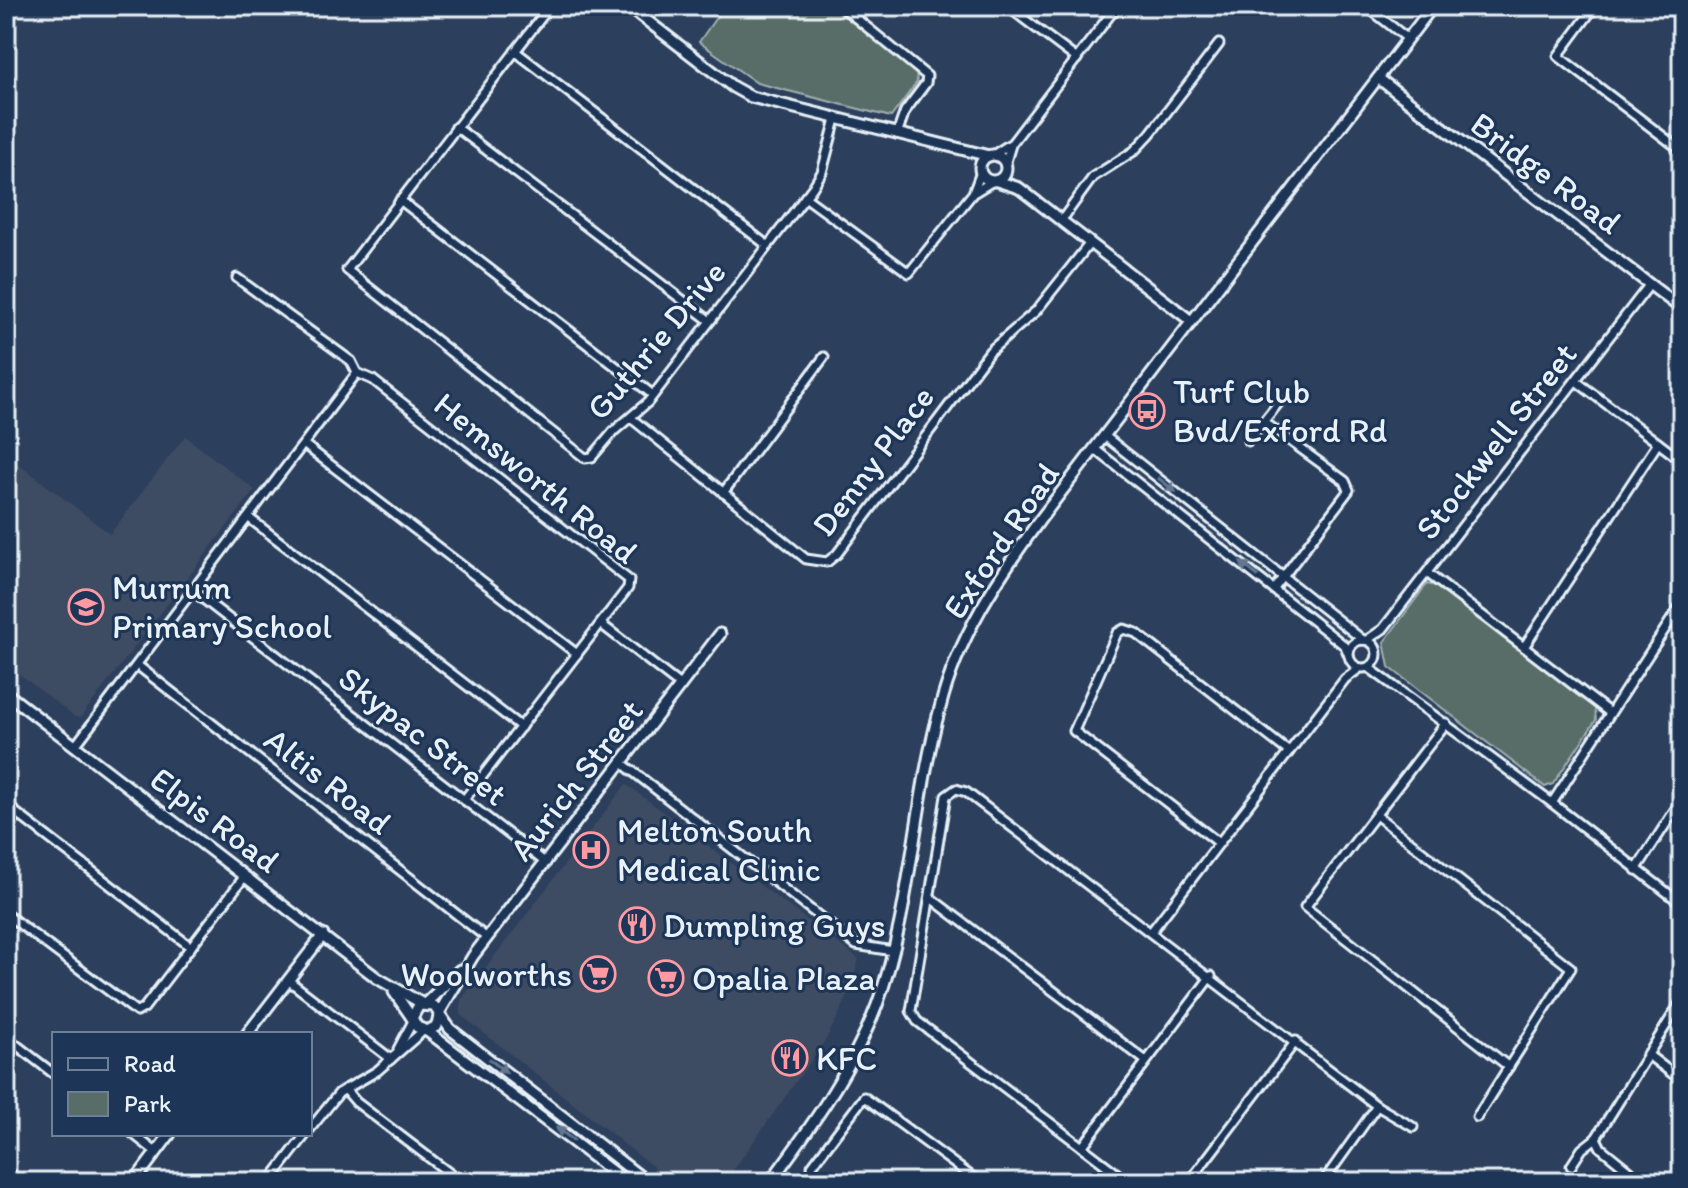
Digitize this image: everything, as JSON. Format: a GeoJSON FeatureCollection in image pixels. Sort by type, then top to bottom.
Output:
{"type":"FeatureCollection","features":[{"type":"Feature","properties":{"kind":"street"},"geometry":{"type":"LineString","coordinates":[[550,6],[400,200],[653,395]]}},
{"type":"Feature","properties":{"kind":"street"},"geometry":{"type":"LineString","coordinates":[[628,6],[742,93],[966,153],[991,156],[1006,166],[1019,188],[1191,321]]}},
{"type":"Feature","properties":{"kind":"street"},"geometry":{"type":"LineString","coordinates":[[841,6],[927,76],[926,83],[905,111],[897,134]]}},
{"type":"Feature","properties":{"kind":"street"},"geometry":{"type":"LineString","coordinates":[[1007,6],[1077,59]]}},
{"type":"Feature","properties":{"kind":"street"},"geometry":{"type":"LineString","coordinates":[[805,197],[901,271],[909,273],[973,193],[980,170],[991,156],[1012,143],[1117,6]]}},
{"type":"Feature","properties":{"kind":"street"},"geometry":{"type":"LineString","coordinates":[[1366,6],[1408,39]]}},
{"type":"Feature","properties":{"kind":"street","name":"Exford Road"},"geometry":{"type":"LineString","coordinates":[[770,1182],[833,1092],[876,1007],[893,951],[932,739],[960,651],[986,598],[1011,559],[1433,6]]}},
{"type":"Feature","properties":{"kind":"street"},"geometry":{"type":"LineString","coordinates":[[1595,6],[1558,56],[1682,151]]}},
{"type":"Feature","properties":{"kind":"street"},"geometry":{"type":"LineString","coordinates":[[1061,221],[1093,177],[1134,151],[1150,134],[1219,44]]}},
{"type":"Feature","properties":{"kind":"street"},"geometry":{"type":"LineString","coordinates":[[515,51],[768,246]]}},
{"type":"Feature","properties":{"kind":"street","name":"Bridge Road"},"geometry":{"type":"LineString","coordinates":[[1378,78],[1682,309]]}},
{"type":"Feature","properties":{"kind":"street","name":"Guthrie Drive"},"geometry":{"type":"LineString","coordinates":[[400,200],[347,270],[581,456],[592,457],[653,395],[805,197],[822,172],[836,119]]}},
{"type":"Feature","properties":{"kind":"street"},"geometry":{"type":"LineString","coordinates":[[456,127],[710,321]]}},
{"type":"Feature","properties":{"kind":"street"},"geometry":{"type":"LineString","coordinates":[[973,193],[995,181],[1006,166],[1012,143]]}},
{"type":"Feature","properties":{"kind":"street"},"geometry":{"type":"LineString","coordinates":[[966,153],[980,170],[995,181],[1019,188]]}},
{"type":"Feature","properties":{"kind":"street","name":"Denny Place"},"geometry":{"type":"LineString","coordinates":[[631,418],[806,559],[820,563],[832,559],[990,351],[1036,311],[1090,243]]}},
{"type":"Feature","properties":{"kind":"street","name":"Hemsworth Road"},"geometry":{"type":"LineString","coordinates":[[237,278],[351,361],[357,373],[373,380],[625,575],[628,588],[464,800]]}},
{"type":"Feature","properties":{"kind":"street","name":"Stockwell Street"},"geometry":{"type":"LineString","coordinates":[[1350,658],[1354,643],[1383,629],[1650,284]]}},
{"type":"Feature","properties":{"kind":"street"},"geometry":{"type":"LineString","coordinates":[[723,493],[824,357]]}},
{"type":"Feature","properties":{"kind":"street"},"geometry":{"type":"LineString","coordinates":[[75,746],[306,446],[357,373]]}},
{"type":"Feature","properties":{"kind":"street"},"geometry":{"type":"LineString","coordinates":[[1576,381],[1682,461]]}},
{"type":"Feature","properties":{"kind":"street"},"geometry":{"type":"LineString","coordinates":[[1248,441],[1280,401]]}},
{"type":"Feature","properties":{"kind":"street"},"geometry":{"type":"LineString","coordinates":[[1264,422],[1345,481],[1349,490],[1274,589]]}},
{"type":"Feature","properties":{"kind":"street"},"geometry":{"type":"LineString","coordinates":[[1106,437],[1365,640],[1377,654],[1387,679]]}},
{"type":"Feature","properties":{"kind":"street"},"geometry":{"type":"LineString","coordinates":[[1524,647],[1658,443]]}},
{"type":"Feature","properties":{"kind":"street"},"geometry":{"type":"LineString","coordinates":[[306,446],[577,654]]}},
{"type":"Feature","properties":{"kind":"street"},"geometry":{"type":"LineString","coordinates":[[1096,450],[1345,646],[1350,658],[1387,679],[1682,904]]}},
{"type":"Feature","properties":{"kind":"street"},"geometry":{"type":"LineString","coordinates":[[249,518],[521,727]]}},
{"type":"Feature","properties":{"kind":"street"},"geometry":{"type":"LineString","coordinates":[[1427,573],[1610,713]]}},
{"type":"Feature","properties":{"kind":"street","name":"Skypac Street"},"geometry":{"type":"LineString","coordinates":[[193,591],[546,863]]}},
{"type":"Feature","properties":{"kind":"street"},"geometry":{"type":"LineString","coordinates":[[1552,803],[1682,603]]}},
{"type":"Feature","properties":{"kind":"street"},"geometry":{"type":"LineString","coordinates":[[601,624],[681,686]]}},
{"type":"Feature","properties":{"kind":"street"},"geometry":{"type":"LineString","coordinates":[[1219,843],[1074,731],[1117,633],[1124,629],[1136,633],[1289,752]]}},
{"type":"Feature","properties":{"kind":"street","name":"Stockwell Street"},"geometry":{"type":"LineString","coordinates":[[1377,654],[1383,629]]}},
{"type":"Feature","properties":{"kind":"street","name":"Aurich Street"},"geometry":{"type":"LineString","coordinates":[[439,1014],[473,956],[720,634]]}},
{"type":"Feature","properties":{"kind":"street"},"geometry":{"type":"LineString","coordinates":[[1151,932],[1345,679],[1364,668],[1377,654]]}},
{"type":"Feature","properties":{"kind":"street"},"geometry":{"type":"LineString","coordinates":[[1345,679],[1350,658]]}},
{"type":"Feature","properties":{"kind":"street","name":"Altis Road"},"geometry":{"type":"LineString","coordinates":[[137,665],[487,938]]}},
{"type":"Feature","properties":{"kind":"street","name":"Elpis Road"},"geometry":{"type":"LineString","coordinates":[[6,693],[392,989],[424,1004]]}},
{"type":"Feature","properties":{"kind":"street"},"geometry":{"type":"LineString","coordinates":[[1446,723],[1305,907],[1509,1067]]}},
{"type":"Feature","properties":{"kind":"street"},"geometry":{"type":"LineString","coordinates":[[622,763],[856,945],[893,951]]}},
{"type":"Feature","properties":{"kind":"street"},"geometry":{"type":"LineString","coordinates":[[1124,1181],[917,1021],[911,1011],[932,899],[946,796],[956,789],[966,792],[1211,976],[1377,1106],[1413,1127]]}},
{"type":"Feature","properties":{"kind":"street"},"geometry":{"type":"LineString","coordinates":[[1636,870],[1682,799]]}},
{"type":"Feature","properties":{"kind":"street"},"geometry":{"type":"LineString","coordinates":[[6,805],[191,947]]}},
{"type":"Feature","properties":{"kind":"street"},"geometry":{"type":"LineString","coordinates":[[1376,815],[1571,968],[1477,1117]]}},
{"type":"Feature","properties":{"kind":"street"},"geometry":{"type":"LineString","coordinates":[[6,914],[137,1012],[245,876]]}},
{"type":"Feature","properties":{"kind":"street"},"geometry":{"type":"LineString","coordinates":[[932,899],[1146,1061]]}},
{"type":"Feature","properties":{"kind":"street"},"geometry":{"type":"LineString","coordinates":[[249,1032],[323,935]]}},
{"type":"Feature","properties":{"kind":"street","name":"Aurich Street"},"geometry":{"type":"LineString","coordinates":[[424,1004],[473,956]]}},
{"type":"Feature","properties":{"kind":"street"},"geometry":{"type":"LineString","coordinates":[[1082,1147],[1211,976]]}},
{"type":"Feature","properties":{"kind":"street"},"geometry":{"type":"LineString","coordinates":[[288,980],[391,1059]]}},
{"type":"Feature","properties":{"kind":"street","name":"Elpis Road"},"geometry":{"type":"LineString","coordinates":[[392,989],[412,1019]]}},
{"type":"Feature","properties":{"kind":"street"},"geometry":{"type":"LineString","coordinates":[[1571,1166],[1582,1149],[1596,1138],[1682,1000]]}},
{"type":"Feature","properties":{"kind":"street"},"geometry":{"type":"LineString","coordinates":[[312,1127],[345,1089],[391,1059],[416,1008],[424,1004],[439,1014],[450,1029],[647,1182]]}},
{"type":"Feature","properties":{"kind":"street"},"geometry":{"type":"LineString","coordinates":[[397,1051],[437,1026],[439,1014]]}},
{"type":"Feature","properties":{"kind":"street"},"geometry":{"type":"LineString","coordinates":[[412,1019],[626,1182]]}},
{"type":"Feature","properties":{"kind":"street"},"geometry":{"type":"LineString","coordinates":[[6,1037],[52,1072]]}},
{"type":"Feature","properties":{"kind":"street"},"geometry":{"type":"LineString","coordinates":[[1189,1182],[1296,1041]]}},
{"type":"Feature","properties":{"kind":"street"},"geometry":{"type":"LineString","coordinates":[[1647,1054],[1682,1081]]}},
{"type":"Feature","properties":{"kind":"street"},"geometry":{"type":"LineString","coordinates":[[345,1089],[356,1102],[461,1182]]}},
{"type":"Feature","properties":{"kind":"street"},"geometry":{"type":"LineString","coordinates":[[824,1182],[813,1173],[812,1166],[864,1097],[979,1182]]}},
{"type":"Feature","properties":{"kind":"street"},"geometry":{"type":"LineString","coordinates":[[1323,1182],[1377,1106]]}},
{"type":"Feature","properties":{"kind":"street"},"geometry":{"type":"LineString","coordinates":[[136,1136],[156,1152]]}},
{"type":"Feature","properties":{"kind":"street"},"geometry":{"type":"LineString","coordinates":[[134,1182],[168,1136]]}},
{"type":"Feature","properties":{"kind":"street"},"geometry":{"type":"LineString","coordinates":[[269,1182],[304,1136]]}},
{"type":"Feature","properties":{"kind":"street"},"geometry":{"type":"LineString","coordinates":[[1596,1138],[1601,1148],[1643,1182]]}},
{"type":"Feature","properties":{"kind":"street"},"geometry":{"type":"LineString","coordinates":[[6,1171],[21,1182]]}},
{"type":"Feature","properties":{"kind":"shaded area","name":"Murrum Primary School"},"geometry":{"type":"Polygon","coordinates":[[[185,436],[255,490],[81,717],[75,717],[6,664],[6,454],[110,534],[185,436]]]}},
{"type":"Feature","properties":{"kind":"shaded area","name":"Opalia Plaza"},"geometry":{"type":"Polygon","coordinates":[[[626,784],[859,959],[848,996],[827,1038],[725,1182],[672,1182],[461,1015],[461,1000],[626,784]]]}},
{"type":"Feature","properties":{"kind":"green space"},"geometry":{"type":"Polygon","coordinates":[[[724,6],[831,6],[909,66],[916,73],[917,82],[891,117],[757,83],[699,42],[724,6]]]}},
{"type":"Feature","properties":{"kind":"green space"},"geometry":{"type":"Polygon","coordinates":[[[1427,584],[1436,586],[1595,708],[1596,720],[1553,784],[1545,787],[1389,667],[1384,642],[1427,584]]]}},
{"type":"Feature","properties":{"kind":"place","name":"Turf Club Bvd/Exford Rd"},"geometry":{"type":"Point","coordinates":[1147,411]}},
{"type":"Feature","properties":{"kind":"place","name":"Murrum Primary School"},"geometry":{"type":"Point","coordinates":[86,607]}},
{"type":"Feature","properties":{"kind":"place","name":"Melton South Medical Clinic"},"geometry":{"type":"Point","coordinates":[591,850]}},
{"type":"Feature","properties":{"kind":"place","name":"Dumpling Guys"},"geometry":{"type":"Point","coordinates":[637,925]}},
{"type":"Feature","properties":{"kind":"place","name":"Woolworths"},"geometry":{"type":"Point","coordinates":[598,974]}},
{"type":"Feature","properties":{"kind":"place","name":"Opalia Plaza"},"geometry":{"type":"Point","coordinates":[666,978]}},
{"type":"Feature","properties":{"kind":"place","name":"KFC"},"geometry":{"type":"Point","coordinates":[790,1058]}}]}
